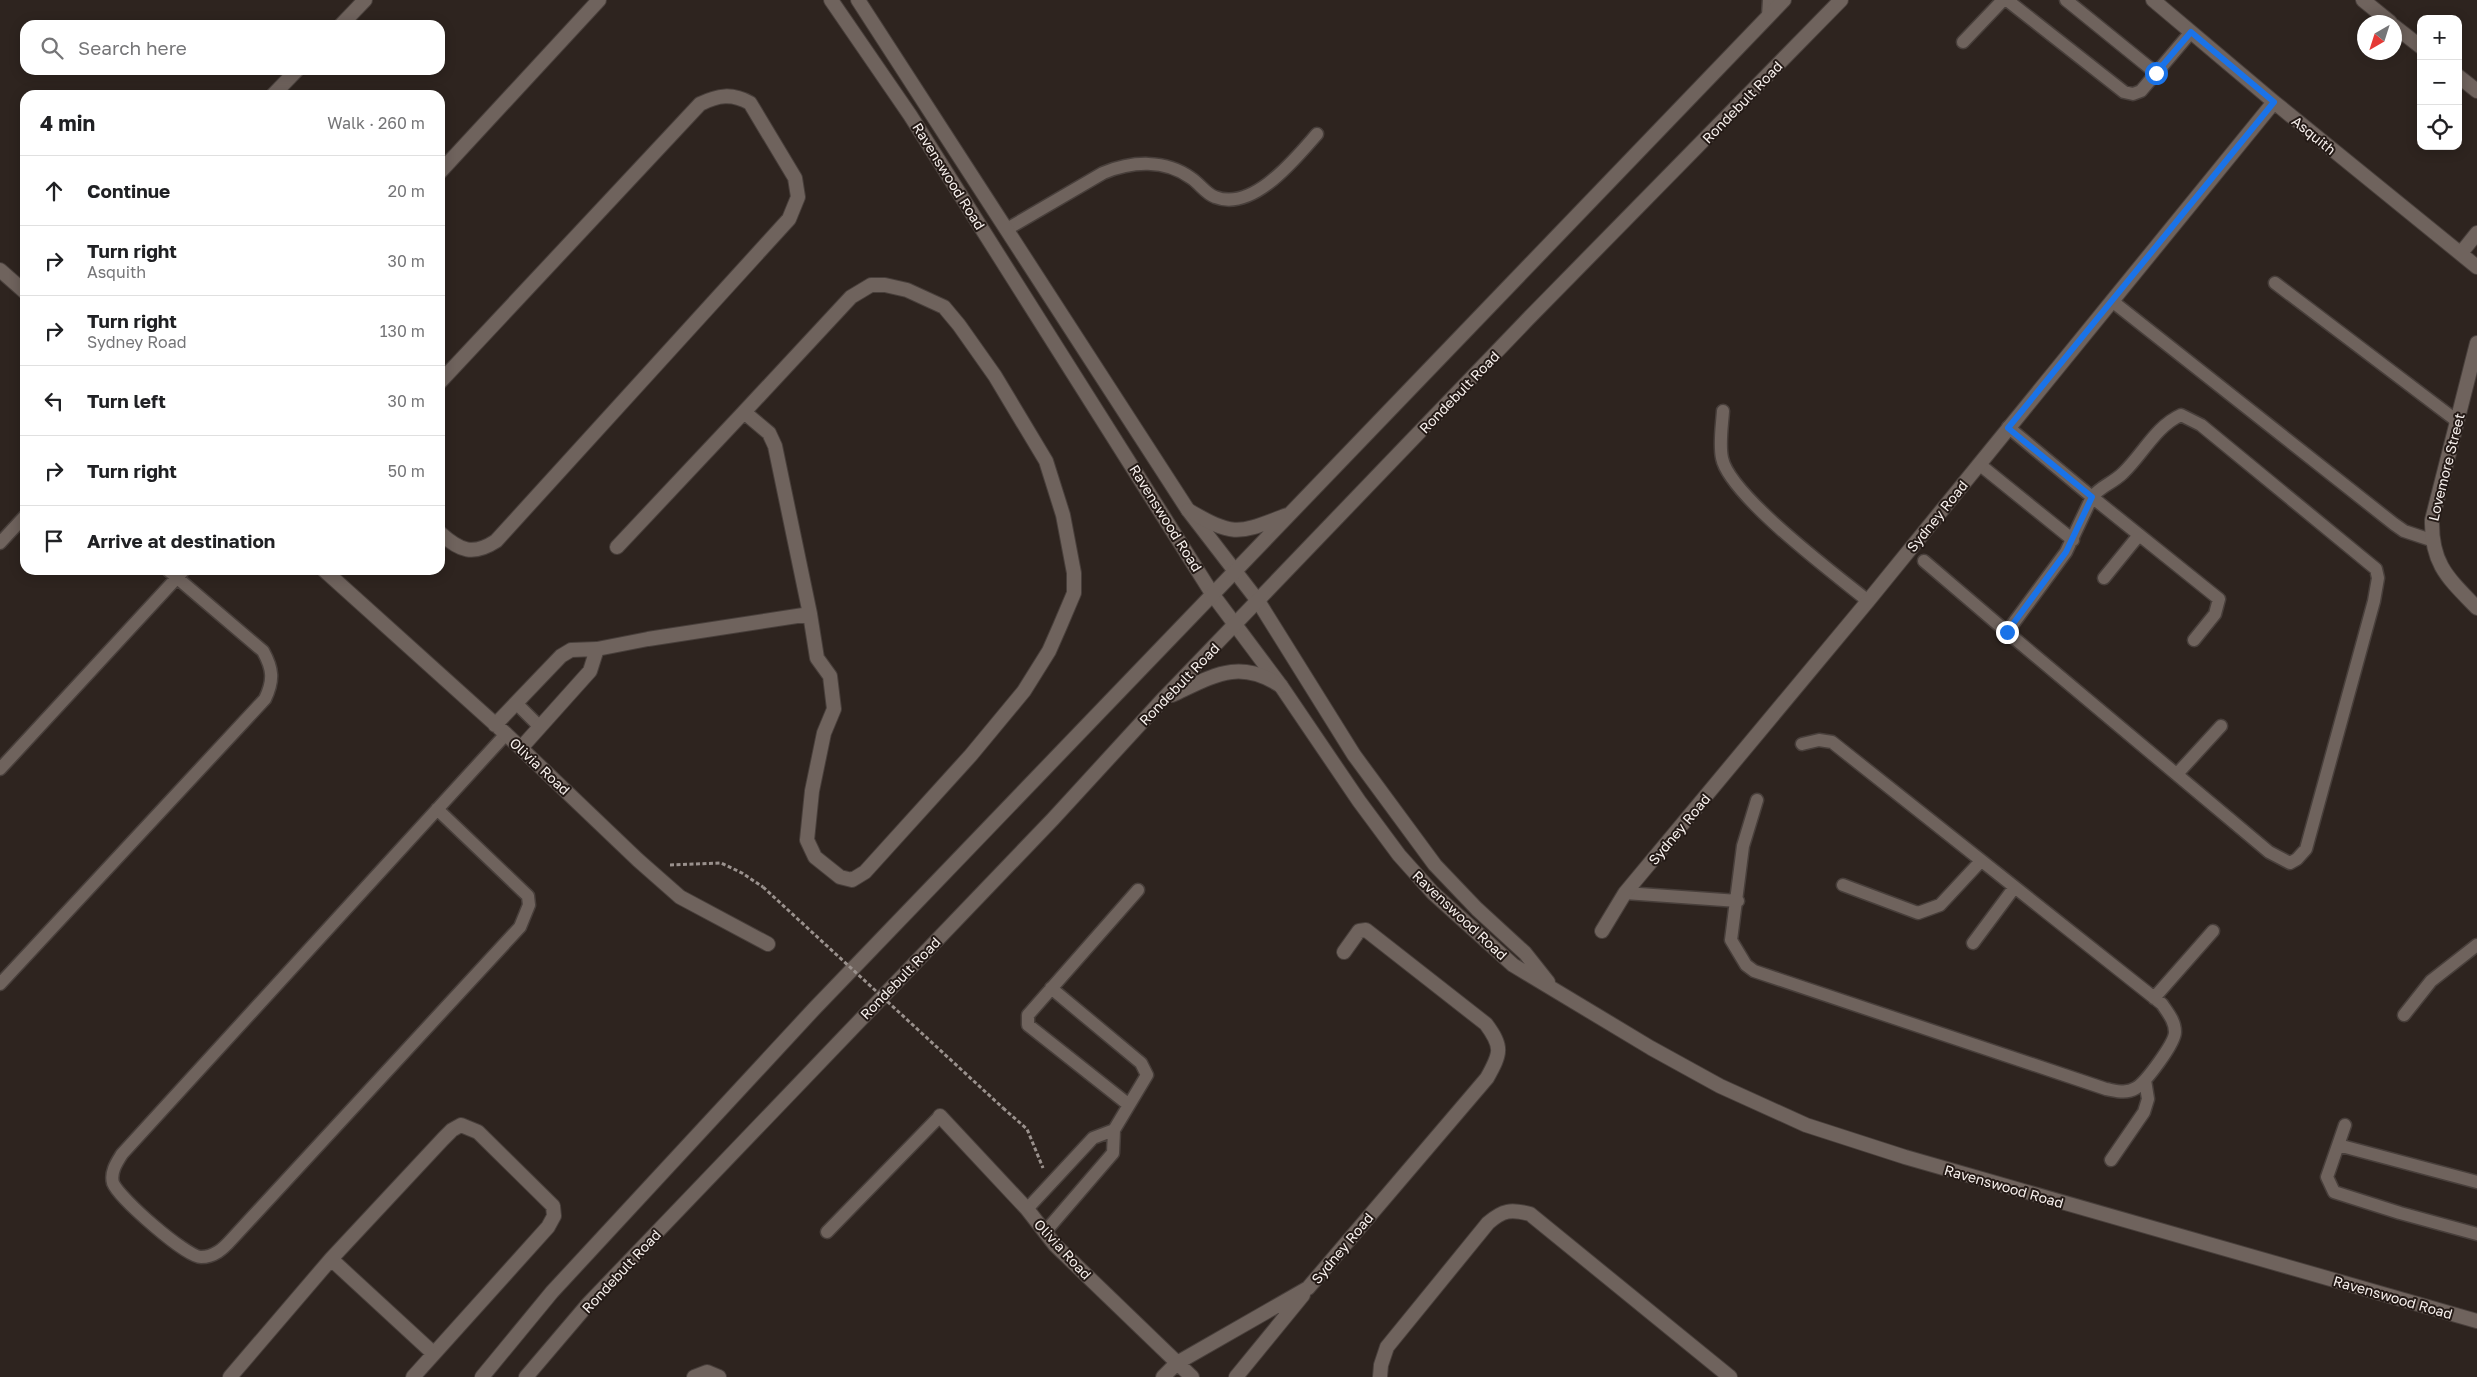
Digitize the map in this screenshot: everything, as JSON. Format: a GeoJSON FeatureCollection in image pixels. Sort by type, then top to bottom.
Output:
{"type":"FeatureCollection","features":[{"type":"Feature","properties":{"kind":"street"},"geometry":{"type":"LineString","coordinates":[[346,20],[365,0]]}},
{"type":"Feature","properties":{"kind":"street"},"geometry":{"type":"LineString","coordinates":[[445,167],[599,0]]}},
{"type":"Feature","properties":{"kind":"street","name":"Ravenswood Road"},"geometry":{"type":"LineString","coordinates":[[831,0],[910,115],[1213,595],[1281,686],[1398,855],[1427,887],[1513,965],[1720,1086],[1806,1125],[1905,1157],[2477,1321]]}},
{"type":"Feature","properties":{"kind":"street","name":"Ravenswood Road"},"geometry":{"type":"LineString","coordinates":[[858,0],[1188,510],[1258,601],[1354,755],[1435,865],[1477,909],[1525,954],[1555,990]]}},
{"type":"Feature","properties":{"kind":"street"},"geometry":{"type":"LineString","coordinates":[[482,1377],[552,1292],[814,1009],[1292,514],[1784,0]]}},
{"type":"Feature","properties":{"kind":"street","name":"Rondebult Road"},"geometry":{"type":"LineString","coordinates":[[526,1377],[589,1304],[1053,819],[1164,698],[1527,320],[1841,0]]}},
{"type":"Feature","properties":{"kind":"street","name":"Asquith"},"geometry":{"type":"LineString","coordinates":[[2153,0],[2274,102],[2477,267]]}},
{"type":"Feature","properties":{"kind":"street"},"geometry":{"type":"LineString","coordinates":[[2363,0],[2381,15]]}},
{"type":"Feature","properties":{"kind":"street"},"geometry":{"type":"LineString","coordinates":[[2402,32],[2417,43]]}},
{"type":"Feature","properties":{"kind":"street"},"geometry":{"type":"LineString","coordinates":[[278,90],[292,75]]}},
{"type":"Feature","properties":{"kind":"street"},"geometry":{"type":"LineString","coordinates":[[2462,79],[2477,90]]}},
{"type":"Feature","properties":{"kind":"street"},"geometry":{"type":"LineString","coordinates":[[445,377],[700,104],[726,95],[738,96],[750,103],[796,178],[798,197],[789,219],[496,541],[476,551],[463,549],[450,543],[445,538]]}},
{"type":"Feature","properties":{"kind":"street","name":"Sydney Road"},"geometry":{"type":"LineString","coordinates":[[1602,932],[1625,893],[1868,601],[2274,102]]}},
{"type":"Feature","properties":{"kind":"street"},"geometry":{"type":"LineString","coordinates":[[989,240],[1007,229]]}},
{"type":"Feature","properties":{"kind":"street"},"geometry":{"type":"LineString","coordinates":[[2461,253],[2477,233]]}},
{"type":"Feature","properties":{"kind":"street"},"geometry":{"type":"LineString","coordinates":[[0,270],[20,288]]}},
{"type":"Feature","properties":{"kind":"street"},"geometry":{"type":"LineString","coordinates":[[618,546],[851,297],[871,285],[884,285],[907,290],[944,307],[995,376],[1046,461],[1063,515],[1074,574],[1074,593],[1049,651],[1024,691],[982,742],[865,872],[852,880],[840,877],[815,858],[807,840],[812,791],[824,733],[834,709],[830,676],[817,658],[810,614],[775,446],[768,433],[744,412]]}},
{"type":"Feature","properties":{"kind":"street","name":"Lovemore Street"},"geometry":{"type":"LineString","coordinates":[[2477,343],[2432,520],[2431,540],[2437,560],[2451,581],[2477,608]]}},
{"type":"Feature","properties":{"kind":"street"},"geometry":{"type":"LineString","coordinates":[[1188,510],[1226,530],[1243,531],[1292,514]]}},
{"type":"Feature","properties":{"kind":"street","name":"Olivia Road"},"geometry":{"type":"LineString","coordinates":[[330,575],[521,748],[638,860],[680,897],[768,944]]}},
{"type":"Feature","properties":{"kind":"street"},"geometry":{"type":"LineString","coordinates":[[500,729],[516,703],[561,656],[572,650],[597,650],[648,638],[810,614]]}},
{"type":"Feature","properties":{"kind":"street"},"geometry":{"type":"LineString","coordinates":[[521,748],[590,671],[597,650]]}},
{"type":"Feature","properties":{"kind":"street"},"geometry":{"type":"LineString","coordinates":[[1164,698],[1213,676],[1237,670],[1265,675],[1281,686]]}},
{"type":"Feature","properties":{"kind":"street","name":"Sydney Road"},"geometry":{"type":"LineString","coordinates":[[1163,1377],[1177,1363],[1308,1288],[1487,1078],[1497,1060],[1499,1050],[1496,1038],[1486,1024],[1366,930],[1359,931],[1344,952]]}},
{"type":"Feature","properties":{"kind":"street","name":"Olivia Road"},"geometry":{"type":"LineString","coordinates":[[940,1116],[1026,1209],[1055,1244],[1192,1377]]}},
{"type":"Feature","properties":{"kind":"street"},"geometry":{"type":"LineString","coordinates":[[230,1377],[331,1259],[452,1130],[461,1125],[478,1132],[546,1197],[554,1206],[554,1216],[548,1227],[413,1377]]}},
{"type":"Feature","properties":{"kind":"street"},"geometry":{"type":"LineString","coordinates":[[1380,1377],[1381,1365],[1387,1347],[1482,1230],[1499,1212],[1516,1211],[1530,1214],[1730,1377]]}},
{"type":"Feature","properties":{"kind":"street"},"geometry":{"type":"LineString","coordinates":[[331,1259],[433,1353]]}},
{"type":"Feature","properties":{"kind":"street"},"geometry":{"type":"LineString","coordinates":[[1236,1377],[1308,1288]]}},
{"type":"Feature","properties":{"kind":"street"},"geometry":{"type":"LineString","coordinates":[[694,1377],[707,1372],[718,1377]]}},
{"type":"Feature","properties":{"kind":"lane"},"geometry":{"type":"LineString","coordinates":[[1768,16],[1769,0]]}},
{"type":"Feature","properties":{"kind":"lane"},"geometry":{"type":"LineString","coordinates":[[1963,42],[2005,0],[2124,92],[2133,94],[2142,91],[2191,32]]}},
{"type":"Feature","properties":{"kind":"lane"},"geometry":{"type":"LineString","coordinates":[[2066,0],[2156,73]]}},
{"type":"Feature","properties":{"kind":"lane"},"geometry":{"type":"LineString","coordinates":[[1007,229],[1104,173],[1118,167],[1135,164],[1160,164],[1176,169],[1214,197],[1232,200],[1255,192],[1282,174],[1317,134]]}},
{"type":"Feature","properties":{"kind":"lane"},"geometry":{"type":"LineString","coordinates":[[2275,283],[2457,421]]}},
{"type":"Feature","properties":{"kind":"lane"},"geometry":{"type":"LineString","coordinates":[[2112,301],[2394,524],[2404,531],[2431,540]]}},
{"type":"Feature","properties":{"kind":"lane"},"geometry":{"type":"LineString","coordinates":[[1722,412],[1722,458],[1736,485],[1786,534],[1868,601]]}},
{"type":"Feature","properties":{"kind":"lane"},"geometry":{"type":"LineString","coordinates":[[1924,561],[2007,632],[2269,852],[2290,863],[2297,859],[2306,849],[2374,601],[2378,578],[2376,569],[2188,416],[2181,415],[2170,420],[2122,474],[2097,490],[2073,540],[2046,582],[2007,632]]}},
{"type":"Feature","properties":{"kind":"lane"},"geometry":{"type":"LineString","coordinates":[[2008,428],[2219,598],[2215,614],[2194,640]]}},
{"type":"Feature","properties":{"kind":"lane"},"geometry":{"type":"LineString","coordinates":[[1979,464],[2073,540]]}},
{"type":"Feature","properties":{"kind":"lane"},"geometry":{"type":"LineString","coordinates":[[0,543],[20,521]]}},
{"type":"Feature","properties":{"kind":"lane"},"geometry":{"type":"LineString","coordinates":[[2104,578],[2139,535]]}},
{"type":"Feature","properties":{"kind":"lane"},"geometry":{"type":"LineString","coordinates":[[0,769],[174,575]]}},
{"type":"Feature","properties":{"kind":"lane"},"geometry":{"type":"LineString","coordinates":[[0,984],[265,699],[270,688],[273,675],[270,663],[263,651],[178,575]]}},
{"type":"Feature","properties":{"kind":"lane"},"geometry":{"type":"LineString","coordinates":[[516,703],[540,727]]}},
{"type":"Feature","properties":{"kind":"lane"},"geometry":{"type":"LineString","coordinates":[[2177,774],[2221,726]]}},
{"type":"Feature","properties":{"kind":"lane"},"geometry":{"type":"LineString","coordinates":[[438,809],[528,896],[530,905],[520,927],[222,1250],[210,1256],[199,1257],[186,1251],[120,1194],[112,1181],[114,1166],[122,1154],[438,809],[500,729]]}},
{"type":"Feature","properties":{"kind":"lane"},"geometry":{"type":"LineString","coordinates":[[1758,800],[1743,846],[1738,901],[1731,940],[1746,965],[1754,971],[2106,1090],[2123,1093],[2136,1088],[2145,1080],[2174,1037],[2175,1030],[2170,1015],[2154,998],[1980,862],[1832,742],[1819,740],[1802,744]]}},
{"type":"Feature","properties":{"kind":"lane"},"geometry":{"type":"LineString","coordinates":[[1844,885],[1918,913],[1940,905],[1980,862]]}},
{"type":"Feature","properties":{"kind":"lane"},"geometry":{"type":"LineString","coordinates":[[1972,943],[2014,888]]}},
{"type":"Feature","properties":{"kind":"lane"},"geometry":{"type":"LineString","coordinates":[[1129,1105],[1028,1025],[1028,1015],[1138,890]]}},
{"type":"Feature","properties":{"kind":"lane"},"geometry":{"type":"LineString","coordinates":[[1625,893],[1738,901]]}},
{"type":"Feature","properties":{"kind":"lane"},"geometry":{"type":"LineString","coordinates":[[2154,998],[2213,931]]}},
{"type":"Feature","properties":{"kind":"lane"},"geometry":{"type":"LineString","coordinates":[[2404,1015],[2430,981],[2477,945]]}},
{"type":"Feature","properties":{"kind":"lane"},"geometry":{"type":"LineString","coordinates":[[1044,1232],[1113,1153],[1114,1130],[1147,1075],[1141,1063],[1051,988]]}},
{"type":"Feature","properties":{"kind":"lane"},"geometry":{"type":"LineString","coordinates":[[2111,1160],[2144,1112],[2148,1099],[2145,1080]]}},
{"type":"Feature","properties":{"kind":"lane"},"geometry":{"type":"LineString","coordinates":[[827,1232],[940,1116]]}},
{"type":"Feature","properties":{"kind":"lane"},"geometry":{"type":"LineString","coordinates":[[2345,1125],[2327,1177],[2334,1192],[2400,1213],[2477,1234]]}},
{"type":"Feature","properties":{"kind":"lane"},"geometry":{"type":"LineString","coordinates":[[1026,1209],[1093,1138],[1114,1130]]}},
{"type":"Feature","properties":{"kind":"lane"},"geometry":{"type":"LineString","coordinates":[[2338,1145],[2477,1182]]}},
{"type":"Feature","properties":{"kind":"path"},"geometry":{"type":"LineString","coordinates":[[667,866],[722,864],[742,873],[762,887],[1003,1108]]}},
{"type":"Feature","properties":{"kind":"route"},"geometry":{"type":"LineString","coordinates":[[2007,632],[2046,582],[2066,552],[2081,524],[2092,497],[2008,428],[2274,102],[2191,32],[2156,73]]}}]}
